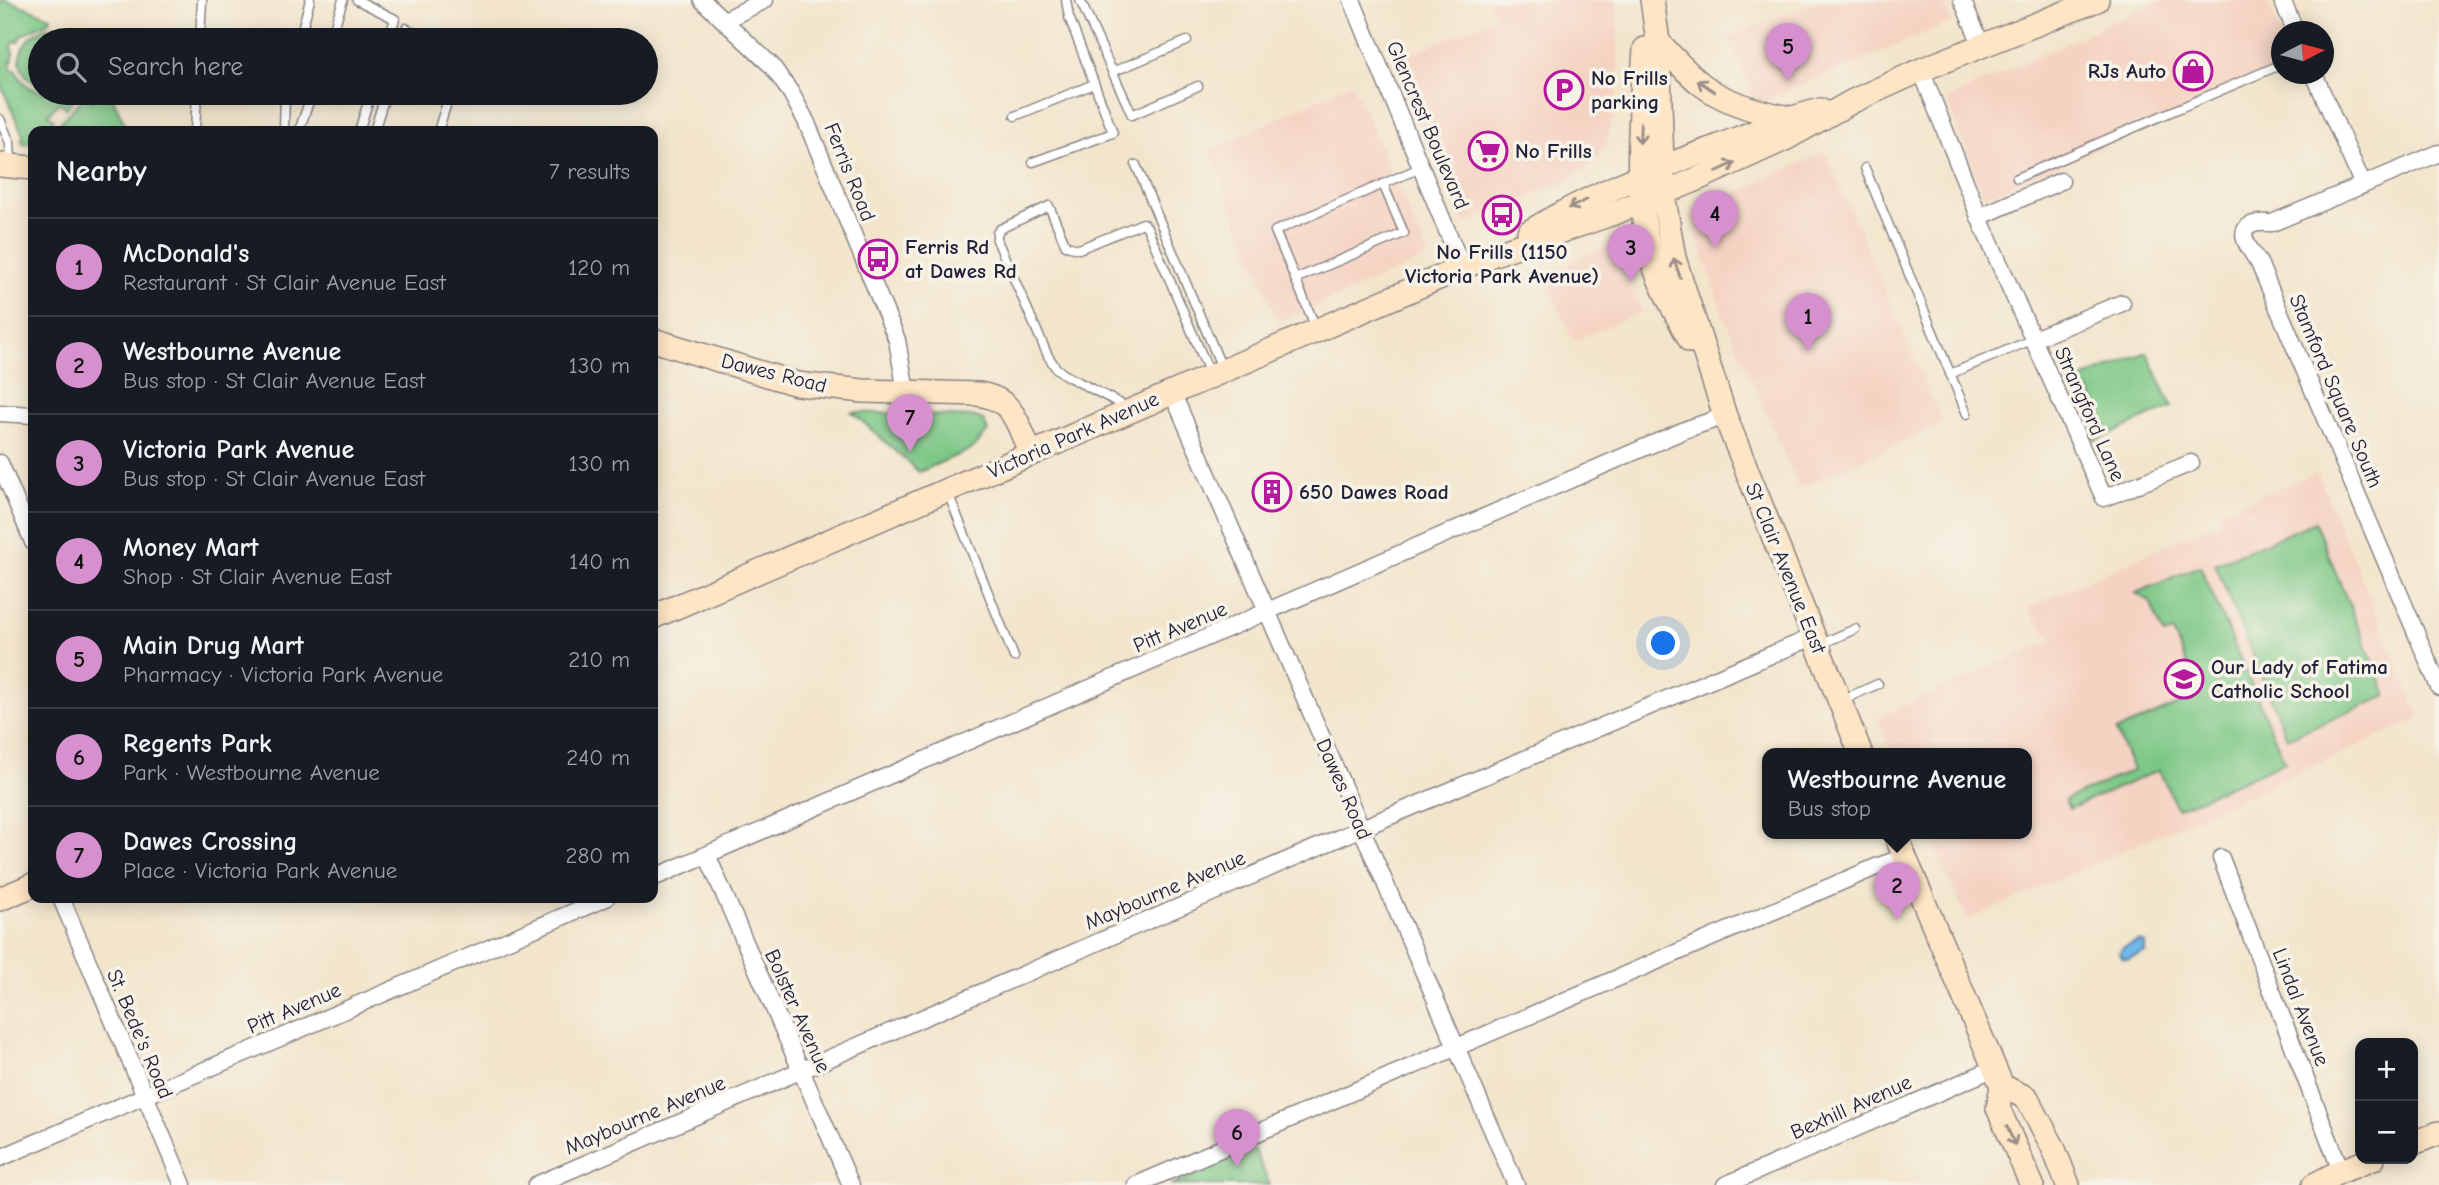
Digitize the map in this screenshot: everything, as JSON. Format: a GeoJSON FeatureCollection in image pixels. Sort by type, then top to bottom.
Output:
{"type":"FeatureCollection","features":[{"type":"Feature","properties":{"kind":"main road","name":"Victoria Park Avenue"},"geometry":{"type":"LineString","coordinates":[[658,615],[1462,267],[1663,194],[1787,138],[1853,101],[1921,70],[2097,0]]}},
{"type":"Feature","properties":{"kind":"main road","name":"St Clair Avenue East"},"geometry":{"type":"LineString","coordinates":[[1653,9],[1658,42],[1663,194],[1674,257],[1725,416],[1859,748]]}},
{"type":"Feature","properties":{"kind":"main road","name":"St Clair Avenue East"},"geometry":{"type":"LineString","coordinates":[[1653,9],[1646,34],[1639,142],[1644,225],[1656,270],[1680,322],[1713,380]]}},
{"type":"Feature","properties":{"kind":"main road"},"geometry":{"type":"LineString","coordinates":[[1658,42],[1703,86],[1728,99],[1766,113],[1791,118]]}},
{"type":"Feature","properties":{"kind":"main road","name":"Victoria Park Avenue"},"geometry":{"type":"LineString","coordinates":[[1494,254],[1562,212],[1640,175],[1791,118],[1853,101]]}},
{"type":"Feature","properties":{"kind":"main road","name":"Dawes Road"},"geometry":{"type":"LineString","coordinates":[[658,342],[797,384],[828,388],[978,394],[1001,400],[1014,414],[1031,454]]}},
{"type":"Feature","properties":{"kind":"main road"},"geometry":{"type":"LineString","coordinates":[[1897,839],[1998,1077],[1998,1108],[2032,1185]]}},
{"type":"Feature","properties":{"kind":"main road"},"geometry":{"type":"LineString","coordinates":[[0,899],[28,887]]}},
{"type":"Feature","properties":{"kind":"main road"},"geometry":{"type":"LineString","coordinates":[[1998,1077],[2027,1098],[2053,1147],[2068,1185]]}},
{"type":"Feature","properties":{"kind":"main road"},"geometry":{"type":"LineString","coordinates":[[2418,1141],[2439,1133]]}},
{"type":"Feature","properties":{"kind":"main road"},"geometry":{"type":"LineString","coordinates":[[2314,1185],[2360,1164]]}},
{"type":"Feature","properties":{"kind":"street","name":"Ferris Road"},"geometry":{"type":"LineString","coordinates":[[702,0],[772,66],[806,121],[897,340],[906,392]]}},
{"type":"Feature","properties":{"kind":"street"},"geometry":{"type":"LineString","coordinates":[[725,20],[765,0]]}},
{"type":"Feature","properties":{"kind":"street","name":"Glencrest Boulevard"},"geometry":{"type":"LineString","coordinates":[[1352,0],[1462,267]]}},
{"type":"Feature","properties":{"kind":"street"},"geometry":{"type":"LineString","coordinates":[[1962,0],[1982,46]]}},
{"type":"Feature","properties":{"kind":"street"},"geometry":{"type":"LineString","coordinates":[[2282,0],[2291,21]]}},
{"type":"Feature","properties":{"kind":"street","name":"Strangford Lane"},"geometry":{"type":"LineString","coordinates":[[1921,70],[1979,217],[2104,498],[2191,463]]}},
{"type":"Feature","properties":{"kind":"street"},"geometry":{"type":"LineString","coordinates":[[2318,84],[2363,186],[2439,153]]}},
{"type":"Feature","properties":{"kind":"street"},"geometry":{"type":"LineString","coordinates":[[1979,217],[2061,181]]}},
{"type":"Feature","properties":{"kind":"street","name":"Stamford Square South"},"geometry":{"type":"LineString","coordinates":[[2363,186],[2272,223],[2253,224],[2245,233],[2244,241],[2259,263],[2439,687]]}},
{"type":"Feature","properties":{"kind":"street","name":"Strangford Lane"},"geometry":{"type":"LineString","coordinates":[[2034,340],[2122,303]]}},
{"type":"Feature","properties":{"kind":"street","name":"Dawes Road"},"geometry":{"type":"LineString","coordinates":[[1172,392],[1516,1185]]}},
{"type":"Feature","properties":{"kind":"street"},"geometry":{"type":"LineString","coordinates":[[0,414],[28,415]]}},
{"type":"Feature","properties":{"kind":"street","name":"Pitt Avenue"},"geometry":{"type":"LineString","coordinates":[[658,876],[1695,426],[1725,416]]}},
{"type":"Feature","properties":{"kind":"street"},"geometry":{"type":"LineString","coordinates":[[0,463],[28,530]]}},
{"type":"Feature","properties":{"kind":"street","name":"Maybourne Avenue"},"geometry":{"type":"LineString","coordinates":[[536,1185],[1362,828],[1815,641]]}},
{"type":"Feature","properties":{"kind":"street","name":"Bolster Avenue"},"geometry":{"type":"LineString","coordinates":[[707,855],[851,1185]]}},
{"type":"Feature","properties":{"kind":"street"},"geometry":{"type":"LineString","coordinates":[[1136,1185],[1876,867],[1905,857]]}},
{"type":"Feature","properties":{"kind":"street","name":"Lindal Avenue"},"geometry":{"type":"LineString","coordinates":[[2221,858],[2341,1171]]}},
{"type":"Feature","properties":{"kind":"street","name":"St. Bede's Road"},"geometry":{"type":"LineString","coordinates":[[63,903],[183,1185]]}},
{"type":"Feature","properties":{"kind":"street","name":"Pitt Avenue"},"geometry":{"type":"LineString","coordinates":[[0,1158],[594,903]]}},
{"type":"Feature","properties":{"kind":"street","name":"Bexhill Avenue"},"geometry":{"type":"LineString","coordinates":[[1725,1185],[1998,1077]]}},
{"type":"Feature","properties":{"kind":"lane"},"geometry":{"type":"LineString","coordinates":[[201,28],[202,0]]}},
{"type":"Feature","properties":{"kind":"lane"},"geometry":{"type":"LineString","coordinates":[[302,28],[310,0]]}},
{"type":"Feature","properties":{"kind":"lane"},"geometry":{"type":"LineString","coordinates":[[334,28],[343,0]]}},
{"type":"Feature","properties":{"kind":"lane"},"geometry":{"type":"LineString","coordinates":[[357,0],[395,19],[392,28]]}},
{"type":"Feature","properties":{"kind":"lane"},"geometry":{"type":"LineString","coordinates":[[1033,162],[1113,133],[1069,17],[1066,0]]}},
{"type":"Feature","properties":{"kind":"lane"},"geometry":{"type":"LineString","coordinates":[[1080,0],[1132,115],[1198,86]]}},
{"type":"Feature","properties":{"kind":"lane"},"geometry":{"type":"LineString","coordinates":[[1111,72],[1187,41]]}},
{"type":"Feature","properties":{"kind":"lane"},"geometry":{"type":"LineString","coordinates":[[2017,178],[2271,68]]}},
{"type":"Feature","properties":{"kind":"lane"},"geometry":{"type":"LineString","coordinates":[[1015,116],[1094,84]]}},
{"type":"Feature","properties":{"kind":"lane"},"geometry":{"type":"LineString","coordinates":[[195,126],[196,105]]}},
{"type":"Feature","properties":{"kind":"lane"},"geometry":{"type":"LineString","coordinates":[[284,126],[285,105]]}},
{"type":"Feature","properties":{"kind":"lane"},"geometry":{"type":"LineString","coordinates":[[301,126],[308,105]]}},
{"type":"Feature","properties":{"kind":"lane"},"geometry":{"type":"LineString","coordinates":[[361,126],[367,105]]}},
{"type":"Feature","properties":{"kind":"lane"},"geometry":{"type":"LineString","coordinates":[[376,126],[382,105]]}},
{"type":"Feature","properties":{"kind":"lane"},"geometry":{"type":"LineString","coordinates":[[440,126],[446,105]]}},
{"type":"Feature","properties":{"kind":"lane"},"geometry":{"type":"LineString","coordinates":[[0,119],[10,143],[15,166]]}},
{"type":"Feature","properties":{"kind":"lane"},"geometry":{"type":"LineString","coordinates":[[1136,164],[1217,373]]}},
{"type":"Feature","properties":{"kind":"lane"},"geometry":{"type":"LineString","coordinates":[[1317,330],[1275,231],[1422,167]]}},
{"type":"Feature","properties":{"kind":"lane"},"geometry":{"type":"LineString","coordinates":[[1865,168],[1967,414]]}},
{"type":"Feature","properties":{"kind":"lane"},"geometry":{"type":"LineString","coordinates":[[1295,279],[1405,233],[1383,184]]}},
{"type":"Feature","properties":{"kind":"lane"},"geometry":{"type":"LineString","coordinates":[[1133,410],[1056,368],[1048,356],[997,240],[1000,229],[1049,206],[1066,246],[1079,248],[1143,223],[1217,373]]}},
{"type":"Feature","properties":{"kind":"lane"},"geometry":{"type":"LineString","coordinates":[[1950,374],[2034,340]]}},
{"type":"Feature","properties":{"kind":"lane"},"geometry":{"type":"LineString","coordinates":[[947,491],[1014,657]]}},
{"type":"Feature","properties":{"kind":"lane"},"geometry":{"type":"LineString","coordinates":[[1815,641],[1855,629]]}},
{"type":"Feature","properties":{"kind":"lane"},"geometry":{"type":"LineString","coordinates":[[1840,701],[1878,684]]}},
{"type":"Feature","properties":{"kind":"shaded area"},"geometry":{"type":"Polygon","coordinates":[[[1489,0],[1617,0],[1619,81],[1607,143],[1596,160],[1571,179],[1465,224],[1390,62],[1495,19],[1489,0]]]}},
{"type":"Feature","properties":{"kind":"shaded area"},"geometry":{"type":"Polygon","coordinates":[[[1819,0],[1943,0],[1952,22],[1757,104],[1728,38],[1819,0]]]}},
{"type":"Feature","properties":{"kind":"shaded area"},"geometry":{"type":"Polygon","coordinates":[[[2160,0],[2267,0],[2276,21],[2271,21],[2271,76],[1984,197],[1946,99],[2160,0]]]}},
{"type":"Feature","properties":{"kind":"shaded area"},"geometry":{"type":"Polygon","coordinates":[[[1352,83],[1429,257],[1278,322],[1209,151],[1352,83]]]}},
{"type":"Feature","properties":{"kind":"shaded area"},"geometry":{"type":"Polygon","coordinates":[[[1825,152],[1943,424],[1799,488],[1722,312],[1690,214],[1825,152]]]}},
{"type":"Feature","properties":{"kind":"shaded area"},"geometry":{"type":"Polygon","coordinates":[[[1611,244],[1642,312],[1573,341],[1543,276],[1611,244]]]}},
{"type":"Feature","properties":{"kind":"shaded area","name":"Our Lady of Fatima Catholic School"},"geometry":{"type":"Polygon","coordinates":[[[2317,472],[2420,718],[1967,920],[1931,839],[2032,839],[2032,748],[1890,748],[1877,718],[2052,640],[2027,608],[2219,522],[2220,512],[2317,472]]]}},
{"type":"Feature","properties":{"kind":"green space"},"geometry":{"type":"Polygon","coordinates":[[[0,0],[7,0],[51,17],[50,21],[36,28],[28,28],[28,32],[22,35],[18,42],[14,41],[11,49],[12,70],[16,70],[28,86],[28,105],[57,105],[48,114],[54,120],[48,126],[45,123],[42,126],[28,126],[27,144],[21,139],[24,137],[0,83],[0,0]]]}},
{"type":"Feature","properties":{"kind":"green space"},"geometry":{"type":"Polygon","coordinates":[[[28,41],[28,78],[20,62],[28,41]]]}},
{"type":"Feature","properties":{"kind":"green space"},"geometry":{"type":"Polygon","coordinates":[[[77,105],[116,105],[126,126],[57,126],[77,105]]]}},
{"type":"Feature","properties":{"kind":"green space"},"geometry":{"type":"Polygon","coordinates":[[[2147,352],[2172,407],[2094,441],[2089,430],[2104,423],[2089,389],[2074,395],[2069,384],[2147,352]]]}},
{"type":"Feature","properties":{"kind":"green space"},"geometry":{"type":"Polygon","coordinates":[[[852,412],[975,417],[983,420],[988,431],[972,449],[919,472],[852,412]]]}},
{"type":"Feature","properties":{"kind":"green space"},"geometry":{"type":"Polygon","coordinates":[[[2315,522],[2387,696],[2287,738],[2215,564],[2315,522]]]}},
{"type":"Feature","properties":{"kind":"green space"},"geometry":{"type":"Polygon","coordinates":[[[2200,566],[2285,762],[2177,809],[2159,770],[2069,809],[2065,800],[2133,770],[2116,731],[2200,695],[2173,632],[2164,635],[2150,602],[2136,593],[2200,566]]]}},
{"type":"Feature","properties":{"kind":"green space"},"geometry":{"type":"Polygon","coordinates":[[[1254,1149],[1270,1185],[1171,1185],[1254,1149]]]}},
{"type":"Feature","properties":{"kind":"water"},"geometry":{"type":"Polygon","coordinates":[[[2139,941],[2145,943],[2145,952],[2128,959],[2122,958],[2120,952],[2123,947],[2139,941]]]}},
{"type":"Feature","properties":{"kind":"place","name":"RJs Auto"},"geometry":{"type":"Point","coordinates":[2193,71]}},
{"type":"Feature","properties":{"kind":"place","name":"Main Drug Mart"},"geometry":{"type":"Point","coordinates":[1788,81]}},
{"type":"Feature","properties":{"kind":"place","name":"No Frills parking"},"geometry":{"type":"Point","coordinates":[1564,90]}},
{"type":"Feature","properties":{"kind":"place","name":"No Frills"},"geometry":{"type":"Point","coordinates":[1488,151]}},
{"type":"Feature","properties":{"kind":"place","name":"No Frills (1150 Victoria Park Avenue)"},"geometry":{"type":"Point","coordinates":[1502,215]}},
{"type":"Feature","properties":{"kind":"place","name":"Money Mart"},"geometry":{"type":"Point","coordinates":[1715,248]}},
{"type":"Feature","properties":{"kind":"place","name":"Ferris Rd at Dawes Rd"},"geometry":{"type":"Point","coordinates":[878,259]}},
{"type":"Feature","properties":{"kind":"place","name":"Victoria Park Avenue"},"geometry":{"type":"Point","coordinates":[1631,282]}},
{"type":"Feature","properties":{"kind":"place","name":"McDonald's"},"geometry":{"type":"Point","coordinates":[1808,351]}},
{"type":"Feature","properties":{"kind":"place","name":"Dawes Crossing"},"geometry":{"type":"Point","coordinates":[910,452]}},
{"type":"Feature","properties":{"kind":"place","name":"650 Dawes Road"},"geometry":{"type":"Point","coordinates":[1272,492]}},
{"type":"Feature","properties":{"kind":"place","name":"Our Lady of Fatima Catholic School"},"geometry":{"type":"Point","coordinates":[2184,679]}},
{"type":"Feature","properties":{"kind":"place","name":"Westbourne Avenue"},"geometry":{"type":"Point","coordinates":[1897,920]}},
{"type":"Feature","properties":{"kind":"place","name":"Regents Park"},"geometry":{"type":"Point","coordinates":[1237,1167]}}]}
